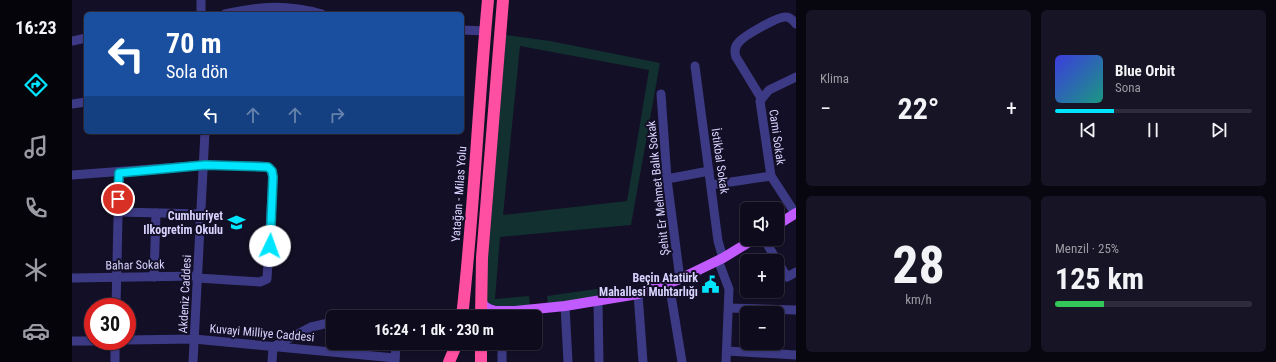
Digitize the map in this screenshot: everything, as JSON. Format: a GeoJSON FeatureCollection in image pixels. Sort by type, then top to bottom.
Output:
{"type":"FeatureCollection","features":[{"type":"Feature","properties":{"kind":"highway","name":"Yatağan - Milas Yolu"},"geometry":{"type":"LineString","coordinates":[[463,310],[469,253],[488,0]]}},
{"type":"Feature","properties":{"kind":"highway"},"geometry":{"type":"LineString","coordinates":[[481,310],[482,258],[503,0]]}},
{"type":"Feature","properties":{"kind":"highway"},"geometry":{"type":"LineString","coordinates":[[449,362],[455,350]]}},
{"type":"Feature","properties":{"kind":"highway"},"geometry":{"type":"LineString","coordinates":[[455,362],[457,350]]}},
{"type":"Feature","properties":{"kind":"highway"},"geometry":{"type":"LineString","coordinates":[[481,350],[481,362]]}},
{"type":"Feature","properties":{"kind":"main road"},"geometry":{"type":"LineString","coordinates":[[784,220],[795,213]]}},
{"type":"Feature","properties":{"kind":"main road"},"geometry":{"type":"LineString","coordinates":[[535,310],[598,302],[638,294],[680,279],[721,259],[742,246]]}},
{"type":"Feature","properties":{"kind":"main road"},"geometry":{"type":"LineString","coordinates":[[481,300],[484,306],[493,310]]}},
{"type":"Feature","properties":{"kind":"street"},"geometry":{"type":"LineString","coordinates":[[201,0],[201,12]]}},
{"type":"Feature","properties":{"kind":"street"},"geometry":{"type":"LineString","coordinates":[[235,12],[259,7],[279,6],[311,12]]}},
{"type":"Feature","properties":{"kind":"street"},"geometry":{"type":"LineString","coordinates":[[761,98],[736,57],[735,51],[737,44],[744,37],[782,17],[791,18],[796,24]]}},
{"type":"Feature","properties":{"kind":"street"},"geometry":{"type":"LineString","coordinates":[[464,30],[485,31]]}},
{"type":"Feature","properties":{"kind":"street"},"geometry":{"type":"LineString","coordinates":[[72,41],[84,38]]}},
{"type":"Feature","properties":{"kind":"street","name":"İstikbal Sokak"},"geometry":{"type":"LineString","coordinates":[[695,66],[718,241],[729,289],[726,362]]}},
{"type":"Feature","properties":{"kind":"street","name":"Cami Sokak"},"geometry":{"type":"LineString","coordinates":[[795,213],[770,176],[760,104],[761,98],[769,90],[796,77]]}},
{"type":"Feature","properties":{"kind":"street","name":"Şehit Er Mehmet Balık Sokak"},"geometry":{"type":"LineString","coordinates":[[660,94],[667,179],[680,279]]}},
{"type":"Feature","properties":{"kind":"street"},"geometry":{"type":"LineString","coordinates":[[72,104],[84,102]]}},
{"type":"Feature","properties":{"kind":"street","name":"Akdeniz Caddesi"},"geometry":{"type":"LineString","coordinates":[[193,362],[205,165],[205,134]]}},
{"type":"Feature","properties":{"kind":"street"},"geometry":{"type":"LineString","coordinates":[[72,175],[119,173],[205,165]]}},
{"type":"Feature","properties":{"kind":"street","name":"Bahar Sokak"},"geometry":{"type":"LineString","coordinates":[[72,278],[154,276],[198,277],[260,282],[267,280],[272,171],[265,166],[205,165]]}},
{"type":"Feature","properties":{"kind":"street"},"geometry":{"type":"LineString","coordinates":[[667,179],[709,171]]}},
{"type":"Feature","properties":{"kind":"street"},"geometry":{"type":"LineString","coordinates":[[116,298],[119,173]]}},
{"type":"Feature","properties":{"kind":"street"},"geometry":{"type":"LineString","coordinates":[[711,185],[770,176]]}},
{"type":"Feature","properties":{"kind":"street"},"geometry":{"type":"LineString","coordinates":[[118,212],[202,214]]}},
{"type":"Feature","properties":{"kind":"street"},"geometry":{"type":"LineString","coordinates":[[154,276],[156,213]]}},
{"type":"Feature","properties":{"kind":"street"},"geometry":{"type":"LineString","coordinates":[[768,246],[787,277],[796,272]]}},
{"type":"Feature","properties":{"kind":"street"},"geometry":{"type":"LineString","coordinates":[[669,283],[682,362]]}},
{"type":"Feature","properties":{"kind":"street"},"geometry":{"type":"LineString","coordinates":[[638,294],[643,362]]}},
{"type":"Feature","properties":{"kind":"street"},"geometry":{"type":"LineString","coordinates":[[598,302],[599,362]]}},
{"type":"Feature","properties":{"kind":"street"},"geometry":{"type":"LineString","coordinates":[[565,306],[568,362]]}},
{"type":"Feature","properties":{"kind":"street"},"geometry":{"type":"LineString","coordinates":[[729,308],[796,310]]}},
{"type":"Feature","properties":{"kind":"street"},"geometry":{"type":"LineString","coordinates":[[272,362],[273,347],[311,327],[326,324]]}},
{"type":"Feature","properties":{"kind":"street","name":"Kuvayi Milliye Caddesi"},"geometry":{"type":"LineString","coordinates":[[136,340],[194,339],[395,360]]}},
{"type":"Feature","properties":{"kind":"street"},"geometry":{"type":"LineString","coordinates":[[72,341],[84,341]]}},
{"type":"Feature","properties":{"kind":"street"},"geometry":{"type":"LineString","coordinates":[[115,350],[115,362]]}},
{"type":"Feature","properties":{"kind":"street"},"geometry":{"type":"LineString","coordinates":[[395,360],[396,350]]}},
{"type":"Feature","properties":{"kind":"street"},"geometry":{"type":"LineString","coordinates":[[502,350],[502,362]]}},
{"type":"Feature","properties":{"kind":"street"},"geometry":{"type":"LineString","coordinates":[[727,351],[796,355]]}},
{"type":"Feature","properties":{"kind":"green space"},"geometry":{"type":"Polygon","coordinates":[[[506,35],[550,41],[660,63],[631,225],[500,237],[495,299],[529,296],[530,306],[494,309],[484,300],[506,35]],[[520,46],[503,215],[627,201],[649,70],[520,46]]]}},
{"type":"Feature","properties":{"kind":"green space"},"geometry":{"type":"Polygon","coordinates":[[[618,286],[619,295],[548,305],[547,296],[618,286]]]}},
{"type":"Feature","properties":{"kind":"place","name":"Cumhuriyet Ilkogretim Okulu"},"geometry":{"type":"Point","coordinates":[236,223]}},
{"type":"Feature","properties":{"kind":"place","name":"Beçin Atatürk Mahallesi Muhtarlığı"},"geometry":{"type":"Point","coordinates":[711,285]}},
{"type":"Feature","properties":{"kind":"route"},"geometry":{"type":"LineString","coordinates":[[118,199],[119,173],[205,165],[268,167],[272,171],[273,177],[270,246]]}}]}
